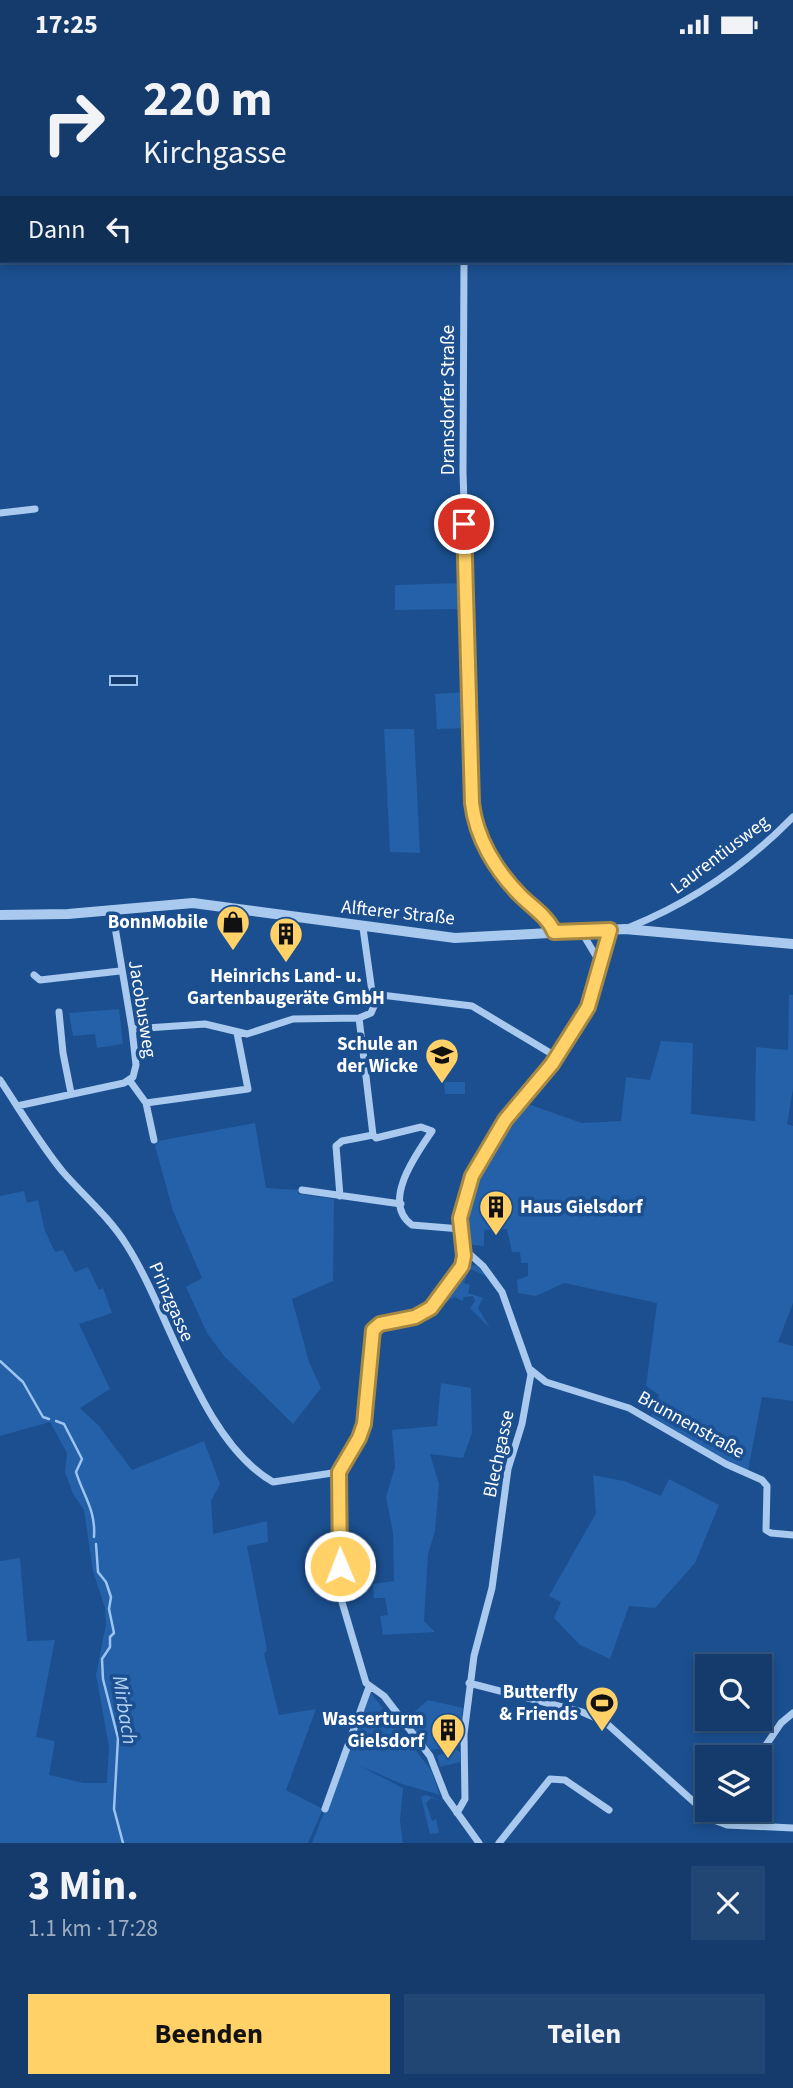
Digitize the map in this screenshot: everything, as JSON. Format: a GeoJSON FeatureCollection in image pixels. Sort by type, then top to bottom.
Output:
{"type":"FeatureCollection","features":[{"type":"Feature","properties":{"kind":"street","name":"Dransdorfer Straße"},"geometry":{"type":"LineString","coordinates":[[464,263],[463,472],[474,817],[477,831],[500,869],[515,890],[551,923],[554,932]]}},
{"type":"Feature","properties":{"kind":"street"},"geometry":{"type":"LineString","coordinates":[[0,513],[35,509]]}},
{"type":"Feature","properties":{"kind":"street","name":"Laurentiusweg"},"geometry":{"type":"LineString","coordinates":[[625,929],[683,904],[757,851],[793,817]]}},
{"type":"Feature","properties":{"kind":"street","name":"Alfterer Straße"},"geometry":{"type":"LineString","coordinates":[[0,915],[68,914],[193,903],[455,939],[625,929],[793,944]]}},
{"type":"Feature","properties":{"kind":"street","name":"Jacobusweg"},"geometry":{"type":"LineString","coordinates":[[18,1106],[130,1081],[136,1068],[132,1029],[127,990],[120,971],[112,909]]}},
{"type":"Feature","properties":{"kind":"street"},"geometry":{"type":"LineString","coordinates":[[132,1029],[205,1024],[237,1033],[256,1032],[293,1019],[359,1018],[371,1013],[373,994],[363,928]]}},
{"type":"Feature","properties":{"kind":"street"},"geometry":{"type":"LineString","coordinates":[[325,1809],[369,1687],[342,1602],[339,1472],[364,1424],[373,1330],[380,1324],[415,1317],[431,1308],[462,1266],[462,1208],[468,1186],[492,1140],[511,1112],[557,1057],[591,1001],[599,961],[610,930]]}},
{"type":"Feature","properties":{"kind":"street"},"geometry":{"type":"LineString","coordinates":[[581,931],[599,961]]}},
{"type":"Feature","properties":{"kind":"street"},"geometry":{"type":"LineString","coordinates":[[34,975],[40,980],[120,971]]}},
{"type":"Feature","properties":{"kind":"street"},"geometry":{"type":"LineString","coordinates":[[373,994],[472,1006],[557,1057]]}},
{"type":"Feature","properties":{"kind":"street"},"geometry":{"type":"LineString","coordinates":[[59,1012],[62,1053],[72,1093]]}},
{"type":"Feature","properties":{"kind":"street"},"geometry":{"type":"LineString","coordinates":[[359,1018],[373,1135]]}},
{"type":"Feature","properties":{"kind":"street"},"geometry":{"type":"LineString","coordinates":[[146,1103],[248,1089],[237,1033]]}},
{"type":"Feature","properties":{"kind":"street","name":"Prinzgasse"},"geometry":{"type":"LineString","coordinates":[[0,1080],[61,1170],[125,1242],[162,1314],[177,1353],[221,1429],[237,1448],[273,1482],[339,1472]]}},
{"type":"Feature","properties":{"kind":"street"},"geometry":{"type":"LineString","coordinates":[[130,1081],[146,1103],[154,1140]]}},
{"type":"Feature","properties":{"kind":"street"},"geometry":{"type":"LineString","coordinates":[[340,1196],[336,1146],[342,1141],[387,1135],[421,1126],[432,1131],[404,1174],[401,1204],[405,1217],[412,1225],[461,1229]]}},
{"type":"Feature","properties":{"kind":"street"},"geometry":{"type":"LineString","coordinates":[[302,1191],[401,1204]]}},
{"type":"Feature","properties":{"kind":"street","name":"Blechgasse"},"geometry":{"type":"LineString","coordinates":[[457,1813],[466,1799],[464,1734],[469,1683],[492,1588],[508,1469],[522,1424],[531,1369],[502,1292],[479,1261],[463,1249]]}},
{"type":"Feature","properties":{"kind":"street","name":"Brunnenstraße"},"geometry":{"type":"LineString","coordinates":[[531,1369],[546,1382],[629,1408],[704,1453],[762,1480],[767,1486],[764,1523],[766,1529],[771,1533],[793,1535]]}},
{"type":"Feature","properties":{"kind":"street"},"geometry":{"type":"LineString","coordinates":[[469,1683],[596,1718],[720,1823],[793,1828]]}},
{"type":"Feature","properties":{"kind":"street"},"geometry":{"type":"LineString","coordinates":[[369,1687],[384,1696],[430,1756],[446,1797],[479,1843]]}},
{"type":"Feature","properties":{"kind":"street"},"geometry":{"type":"LineString","coordinates":[[766,1745],[781,1723],[793,1713]]}},
{"type":"Feature","properties":{"kind":"street"},"geometry":{"type":"LineString","coordinates":[[499,1843],[550,1779],[565,1780],[610,1810]]}},
{"type":"Feature","properties":{"kind":"shaded area"},"geometry":{"type":"Polygon","coordinates":[[[461,583],[462,609],[395,610],[395,585],[461,583]]]}},
{"type":"Feature","properties":{"kind":"shaded area"},"geometry":{"type":"Polygon","coordinates":[[[110,676],[137,676],[137,685],[110,685],[110,676]]]}},
{"type":"Feature","properties":{"kind":"shaded area"},"geometry":{"type":"Polygon","coordinates":[[[466,692],[467,728],[437,729],[435,694],[466,692]]]}},
{"type":"Feature","properties":{"kind":"shaded area"},"geometry":{"type":"Polygon","coordinates":[[[384,729],[414,729],[420,853],[390,852],[384,729]]]}},
{"type":"Feature","properties":{"kind":"shaded area"},"geometry":{"type":"Polygon","coordinates":[[[789,995],[793,995],[793,1089],[787,1124],[793,1126],[793,1303],[778,1342],[793,1346],[793,1401],[762,1397],[748,1471],[690,1442],[651,1416],[659,1395],[646,1386],[657,1303],[564,1283],[536,1296],[518,1293],[517,1280],[528,1276],[528,1263],[521,1263],[520,1252],[512,1252],[507,1229],[484,1230],[484,1246],[473,1245],[467,1240],[466,1221],[474,1184],[482,1166],[502,1132],[525,1103],[582,1123],[621,1121],[626,1077],[650,1080],[661,1041],[693,1043],[691,1114],[755,1121],[756,1047],[788,1050],[789,995]]]}},
{"type":"Feature","properties":{"kind":"shaded area"},"geometry":{"type":"Polygon","coordinates":[[[119,1009],[123,1044],[97,1048],[95,1034],[73,1036],[69,1013],[119,1009]]]}},
{"type":"Feature","properties":{"kind":"shaded area"},"geometry":{"type":"Polygon","coordinates":[[[444,1082],[465,1082],[465,1094],[445,1094],[444,1082]]]}},
{"type":"Feature","properties":{"kind":"shaded area"},"geometry":{"type":"Polygon","coordinates":[[[255,1123],[266,1188],[298,1190],[298,1194],[334,1199],[333,1281],[292,1299],[309,1362],[321,1388],[293,1424],[224,1356],[207,1333],[186,1287],[202,1278],[173,1211],[155,1146],[158,1141],[255,1123]]]}},
{"type":"Feature","properties":{"kind":"shaded area"},"geometry":{"type":"Polygon","coordinates":[[[24,1191],[27,1203],[38,1200],[45,1231],[55,1252],[63,1250],[75,1272],[88,1267],[99,1290],[103,1288],[112,1313],[79,1324],[110,1389],[80,1408],[99,1426],[132,1470],[204,1441],[220,1484],[211,1501],[213,1534],[267,1521],[268,1542],[247,1546],[267,1650],[264,1654],[279,1715],[316,1709],[286,1790],[323,1809],[308,1843],[0,1843],[0,1561],[20,1558],[27,1641],[55,1640],[36,1737],[55,1741],[49,1775],[84,1783],[107,1783],[109,1747],[96,1675],[106,1624],[105,1608],[93,1571],[84,1510],[73,1494],[65,1472],[67,1453],[50,1422],[0,1436],[0,1196],[24,1191]]]}},
{"type":"Feature","properties":{"kind":"shaded area"},"geometry":{"type":"Polygon","coordinates":[[[476,1265],[486,1276],[470,1269],[464,1283],[470,1285],[468,1293],[483,1298],[478,1308],[490,1328],[470,1308],[475,1301],[473,1296],[464,1297],[463,1301],[454,1297],[431,1314],[468,1266],[476,1265]]]}},
{"type":"Feature","properties":{"kind":"shaded area"},"geometry":{"type":"Polygon","coordinates":[[[441,1383],[471,1388],[472,1433],[463,1458],[430,1454],[439,1484],[435,1531],[428,1554],[424,1621],[435,1632],[383,1635],[380,1616],[388,1615],[385,1598],[374,1598],[373,1584],[394,1581],[393,1533],[386,1497],[395,1467],[392,1430],[437,1426],[441,1383]]]}},
{"type":"Feature","properties":{"kind":"shaded area"},"geometry":{"type":"Polygon","coordinates":[[[593,1475],[624,1481],[661,1496],[669,1479],[719,1505],[695,1563],[655,1608],[629,1606],[610,1659],[580,1645],[554,1618],[561,1602],[549,1596],[596,1513],[593,1475]]]}},
{"type":"Feature","properties":{"kind":"shaded area"},"geometry":{"type":"Polygon","coordinates":[[[371,1693],[431,1770],[440,1795],[402,1784],[358,1765],[403,1788],[400,1821],[403,1843],[312,1843],[371,1693]]]}},
{"type":"Feature","properties":{"kind":"shaded area"},"geometry":{"type":"Polygon","coordinates":[[[428,1700],[463,1708],[459,1737],[448,1747],[431,1750],[406,1719],[428,1700]]]}},
{"type":"Feature","properties":{"kind":"shaded area"},"geometry":{"type":"Polygon","coordinates":[[[455,1749],[460,1752],[460,1762],[440,1767],[437,1756],[455,1749]]]}},
{"type":"Feature","properties":{"kind":"shaded area"},"geometry":{"type":"Polygon","coordinates":[[[426,1795],[444,1802],[431,1798],[426,1803],[432,1821],[436,1819],[439,1833],[430,1834],[421,1797],[426,1795]]]}},
{"type":"Feature","properties":{"kind":"waterway","name":"Mirbach"},"geometry":{"type":"LineString","coordinates":[[0,1361],[23,1382],[43,1417],[49,1419]]}},
{"type":"Feature","properties":{"kind":"waterway","name":"Mirbach"},"geometry":{"type":"LineString","coordinates":[[56,1421],[64,1424],[82,1459],[76,1472],[91,1511],[94,1537]]}},
{"type":"Feature","properties":{"kind":"waterway","name":"Mirbach"},"geometry":{"type":"LineString","coordinates":[[96,1544],[98,1572],[106,1582],[111,1597],[109,1609],[114,1633],[110,1637],[110,1647],[102,1659],[103,1679],[118,1738],[114,1809],[123,1843]]}},
{"type":"Feature","properties":{"kind":"place","name":"BonnMobile"},"geometry":{"type":"Point","coordinates":[233,952]}},
{"type":"Feature","properties":{"kind":"place","name":"Heinrichs Land- u. Gartenbaugeräte GmbH"},"geometry":{"type":"Point","coordinates":[286,964]}},
{"type":"Feature","properties":{"kind":"place","name":"Schule an der Wicke"},"geometry":{"type":"Point","coordinates":[442,1085]}},
{"type":"Feature","properties":{"kind":"place","name":"Haus Gielsdorf"},"geometry":{"type":"Point","coordinates":[496,1237]}},
{"type":"Feature","properties":{"kind":"place","name":"Butterfly & Friends"},"geometry":{"type":"Point","coordinates":[602,1733]}},
{"type":"Feature","properties":{"kind":"place","name":"Wasserturm Gielsdorf"},"geometry":{"type":"Point","coordinates":[448,1760]}},
{"type":"Feature","properties":{"kind":"route"},"geometry":{"type":"LineString","coordinates":[[340,1566],[339,1472],[364,1424],[369,1348],[373,1330],[380,1324],[415,1317],[431,1308],[462,1266],[464,1256],[460,1218],[472,1176],[505,1120],[552,1064],[588,1007],[610,930],[554,932],[551,923],[515,890],[488,852],[477,831],[472,803],[464,524]]}}]}
